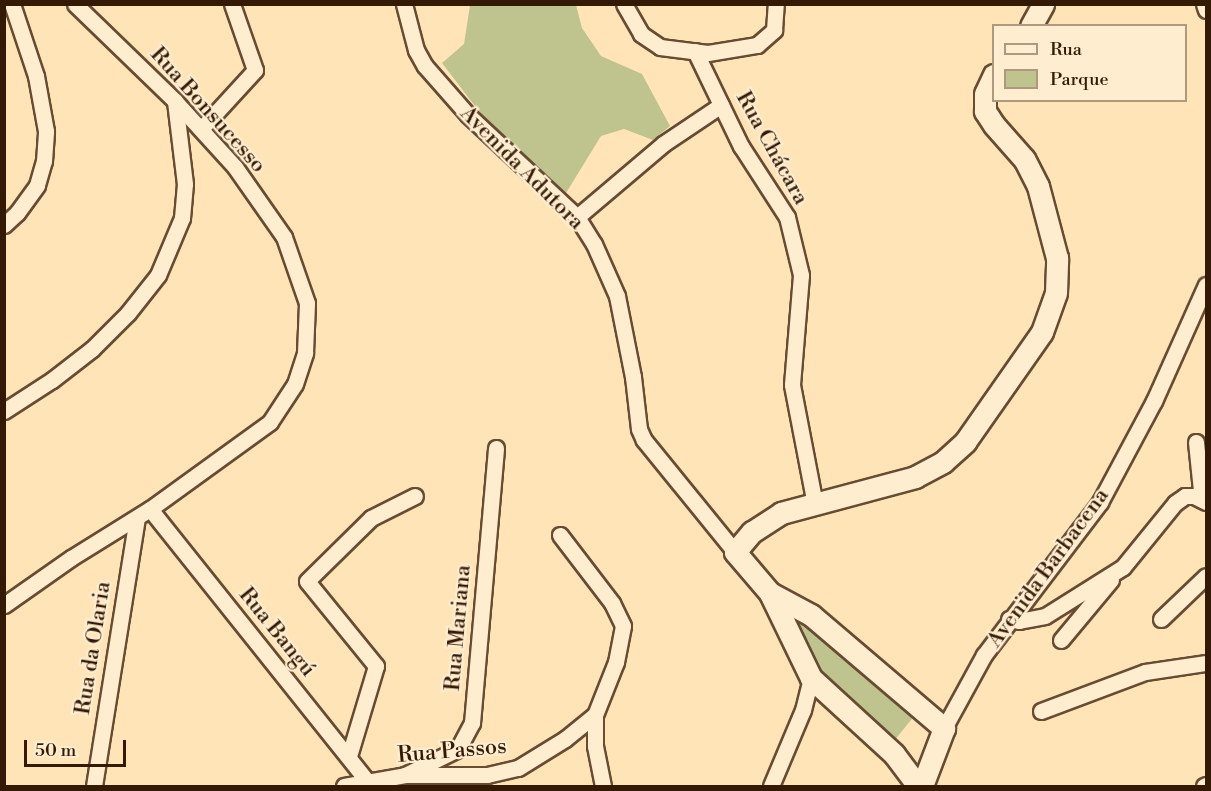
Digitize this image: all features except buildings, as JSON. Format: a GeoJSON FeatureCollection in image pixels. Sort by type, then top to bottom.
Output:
{"type":"FeatureCollection","features":[{"type":"Feature","properties":{"kind":"street"},"geometry":{"type":"LineString","coordinates":[[4,225],[16,213],[37,184],[44,161],[46,131],[36,76],[12,4]]}},
{"type":"Feature","properties":{"kind":"street","name":"Rua Bonsucesso"},"geometry":{"type":"LineString","coordinates":[[4,605],[71,558],[143,514],[270,422],[295,384],[305,353],[307,303],[284,237],[235,167],[201,129],[75,4]]}},
{"type":"Feature","properties":{"kind":"street"},"geometry":{"type":"LineString","coordinates":[[201,129],[255,70],[232,4]]}},
{"type":"Feature","properties":{"kind":"street","name":"Avenida Adutora"},"geometry":{"type":"LineString","coordinates":[[404,4],[416,50],[425,66],[468,115],[577,217],[594,244],[617,296],[633,376],[639,429],[644,440],[770,593],[811,678]]}},
{"type":"Feature","properties":{"kind":"street"},"geometry":{"type":"LineString","coordinates":[[624,4],[628,16],[641,34],[660,47],[708,53],[757,45],[774,30],[776,4]]}},
{"type":"Feature","properties":{"kind":"street"},"geometry":{"type":"LineString","coordinates":[[1033,24],[1043,4]]}},
{"type":"Feature","properties":{"kind":"street"},"geometry":{"type":"LineString","coordinates":[[1204,4],[1206,10]]}},
{"type":"Feature","properties":{"kind":"street","name":"Rua Chácara"},"geometry":{"type":"LineString","coordinates":[[695,51],[741,146],[787,217],[801,275],[792,386],[815,504]]}},
{"type":"Feature","properties":{"kind":"street"},"geometry":{"type":"LineString","coordinates":[[735,552],[766,520],[781,513],[915,477],[943,462],[964,442],[1042,332],[1056,293],[1057,258],[1051,228],[1033,177],[1024,159],[994,125],[985,111],[985,94],[992,77]]}},
{"type":"Feature","properties":{"kind":"street"},"geometry":{"type":"LineString","coordinates":[[4,411],[52,381],[92,349],[128,313],[158,275],[182,218],[185,184],[175,101]]}},
{"type":"Feature","properties":{"kind":"street"},"geometry":{"type":"LineString","coordinates":[[577,217],[663,144],[721,105]]}},
{"type":"Feature","properties":{"kind":"street","name":"Avenida Barbacena"},"geometry":{"type":"LineString","coordinates":[[920,786],[944,728],[984,655],[1009,619],[1056,562],[1100,502],[1154,401],[1206,285]]}},
{"type":"Feature","properties":{"kind":"street"},"geometry":{"type":"LineString","coordinates":[[1196,442],[1204,501]]}},
{"type":"Feature","properties":{"kind":"street","name":"Rua Mariana"},"geometry":{"type":"LineString","coordinates":[[405,775],[458,749],[472,723],[496,448]]}},
{"type":"Feature","properties":{"kind":"street"},"geometry":{"type":"LineString","coordinates":[[349,756],[376,666],[307,581],[371,518],[415,496]]}},
{"type":"Feature","properties":{"kind":"street"},"geometry":{"type":"LineString","coordinates":[[1061,640],[1175,503],[1185,496],[1194,496],[1204,501]]}},
{"type":"Feature","properties":{"kind":"street","name":"Rua Bangú"},"geometry":{"type":"LineString","coordinates":[[143,514],[349,756],[369,785]]}},
{"type":"Feature","properties":{"kind":"street","name":"Rua da Olaria"},"geometry":{"type":"LineString","coordinates":[[94,786],[143,514]]}},
{"type":"Feature","properties":{"kind":"street"},"geometry":{"type":"LineString","coordinates":[[560,536],[612,603],[623,626],[616,662],[595,715],[595,746],[603,786]]}},
{"type":"Feature","properties":{"kind":"street"},"geometry":{"type":"LineString","coordinates":[[1009,619],[1030,620],[1045,616],[1123,567]]}},
{"type":"Feature","properties":{"kind":"street"},"geometry":{"type":"LineString","coordinates":[[1161,619],[1206,576]]}},
{"type":"Feature","properties":{"kind":"street"},"geometry":{"type":"LineString","coordinates":[[770,593],[811,615],[944,728]]}},
{"type":"Feature","properties":{"kind":"street"},"geometry":{"type":"LineString","coordinates":[[1041,711],[1145,672],[1206,663]]}},
{"type":"Feature","properties":{"kind":"street"},"geometry":{"type":"LineString","coordinates":[[771,786],[803,710],[811,678],[894,754],[920,786]]}},
{"type":"Feature","properties":{"kind":"street","name":"Rua Passos"},"geometry":{"type":"LineString","coordinates":[[344,786],[369,785],[405,775],[487,775],[518,768],[565,739],[595,715]]}},
{"type":"Feature","properties":{"kind":"green space"},"geometry":{"type":"Polygon","coordinates":[[[470,5],[576,5],[582,28],[601,56],[642,74],[670,126],[653,140],[624,129],[601,136],[566,193],[484,118],[442,63],[464,44],[470,5]]]}},
{"type":"Feature","properties":{"kind":"green space"},"geometry":{"type":"Polygon","coordinates":[[[788,617],[801,620],[915,715],[894,741],[815,677],[788,617]]]}}]}
